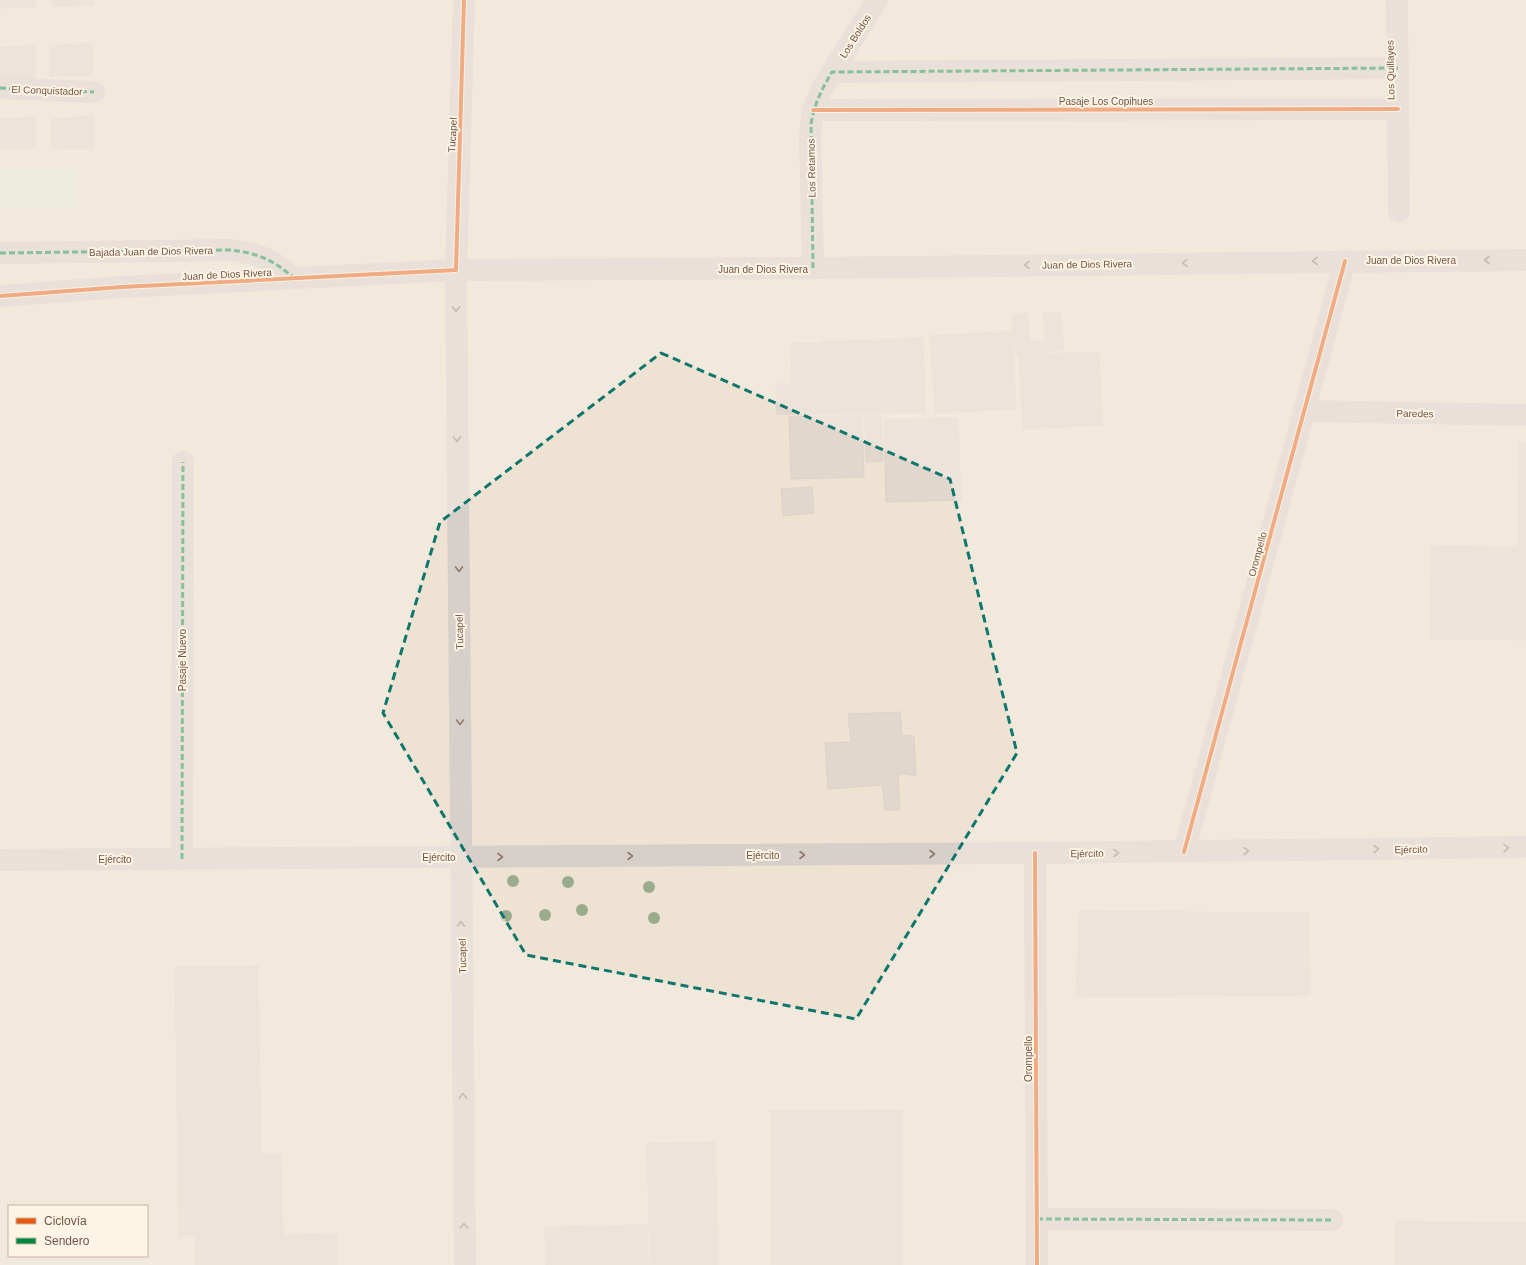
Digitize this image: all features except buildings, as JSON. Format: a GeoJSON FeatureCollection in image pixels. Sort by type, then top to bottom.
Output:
{"type":"FeatureCollection","features":[{"type":"Feature","properties":{"kind":"street","name":"Tucapel"},"geometry":{"type":"LineString","coordinates":[[464,0],[456,270],[464,1265]]}},
{"type":"Feature","properties":{"kind":"street","name":"Los Boldos"},"geometry":{"type":"LineString","coordinates":[[832,72],[877,0]]}},
{"type":"Feature","properties":{"kind":"street","name":"Los Quillayes"},"geometry":{"type":"LineString","coordinates":[[1398,0],[1399,211]]}},
{"type":"Feature","properties":{"kind":"street"},"geometry":{"type":"LineString","coordinates":[[832,72],[1398,68]]}},
{"type":"Feature","properties":{"kind":"street","name":"Los Retamos"},"geometry":{"type":"LineString","coordinates":[[813,268],[810,137],[813,110],[821,90],[832,72]]}},
{"type":"Feature","properties":{"kind":"street","name":"El Conquistador"},"geometry":{"type":"LineString","coordinates":[[0,88],[94,92]]}},
{"type":"Feature","properties":{"kind":"street","name":"Pasaje Los Copihues"},"geometry":{"type":"LineString","coordinates":[[813,110],[1398,109]]}},
{"type":"Feature","properties":{"kind":"street","name":"Bajada Juan de Dios Rivera"},"geometry":{"type":"LineString","coordinates":[[0,253],[230,250],[247,252],[263,257],[280,266],[294,278]]}},
{"type":"Feature","properties":{"kind":"street","name":"Juan de Dios Rivera"},"geometry":{"type":"LineString","coordinates":[[0,296],[122,287],[456,270],[813,268],[1526,260]]}},
{"type":"Feature","properties":{"kind":"street","name":"Orompello"},"geometry":{"type":"LineString","coordinates":[[1184,852],[1345,261]]}},
{"type":"Feature","properties":{"kind":"street","name":"Paredes"},"geometry":{"type":"LineString","coordinates":[[1304,411],[1526,415]]}},
{"type":"Feature","properties":{"kind":"street","name":"Pasaje Nuevo"},"geometry":{"type":"LineString","coordinates":[[182,859],[183,462]]}},
{"type":"Feature","properties":{"kind":"street","name":"Ejército"},"geometry":{"type":"LineString","coordinates":[[0,860],[1184,852],[1526,847]]}},
{"type":"Feature","properties":{"kind":"street","name":"Orompello"},"geometry":{"type":"LineString","coordinates":[[1035,853],[1038,1265]]}},
{"type":"Feature","properties":{"kind":"street"},"geometry":{"type":"LineString","coordinates":[[1037,1219],[1332,1220]]}},
{"type":"Feature","properties":{"kind":"highlighted area"},"geometry":{"type":"Polygon","coordinates":[[[661,353],[950,479],[1017,753],[856,1019],[526,955],[383,713],[440,522],[661,353]]]}},
{"type":"Feature","properties":{"kind":"shaded area"},"geometry":{"type":"Polygon","coordinates":[[[0,0],[1526,0],[1526,1265],[0,1265],[0,0]]]}},
{"type":"Feature","properties":{"kind":"green space"},"geometry":{"type":"Polygon","coordinates":[[[0,169],[75,169],[75,208],[0,208],[0,169]]]}},
{"type":"Feature","properties":{"kind":"marked path"},"geometry":{"type":"LineString","coordinates":[[813,268],[811,124],[819,97],[832,72],[1398,68]]}},
{"type":"Feature","properties":{"kind":"marked path"},"geometry":{"type":"LineString","coordinates":[[0,88],[94,92]]}},
{"type":"Feature","properties":{"kind":"marked path"},"geometry":{"type":"LineString","coordinates":[[0,253],[230,250],[249,253],[265,258],[279,266],[294,278]]}},
{"type":"Feature","properties":{"kind":"marked path"},"geometry":{"type":"LineString","coordinates":[[182,859],[183,462]]}},
{"type":"Feature","properties":{"kind":"marked path"},"geometry":{"type":"LineString","coordinates":[[1037,1219],[1332,1220]]}},
{"type":"Feature","properties":{"kind":"cycle path"},"geometry":{"type":"LineString","coordinates":[[0,296],[122,287],[456,270],[464,0]]}},
{"type":"Feature","properties":{"kind":"cycle path"},"geometry":{"type":"LineString","coordinates":[[813,110],[1398,109]]}},
{"type":"Feature","properties":{"kind":"cycle path"},"geometry":{"type":"LineString","coordinates":[[1184,852],[1345,261]]}},
{"type":"Feature","properties":{"kind":"cycle path"},"geometry":{"type":"LineString","coordinates":[[1035,853],[1037,1265]]}}]}
